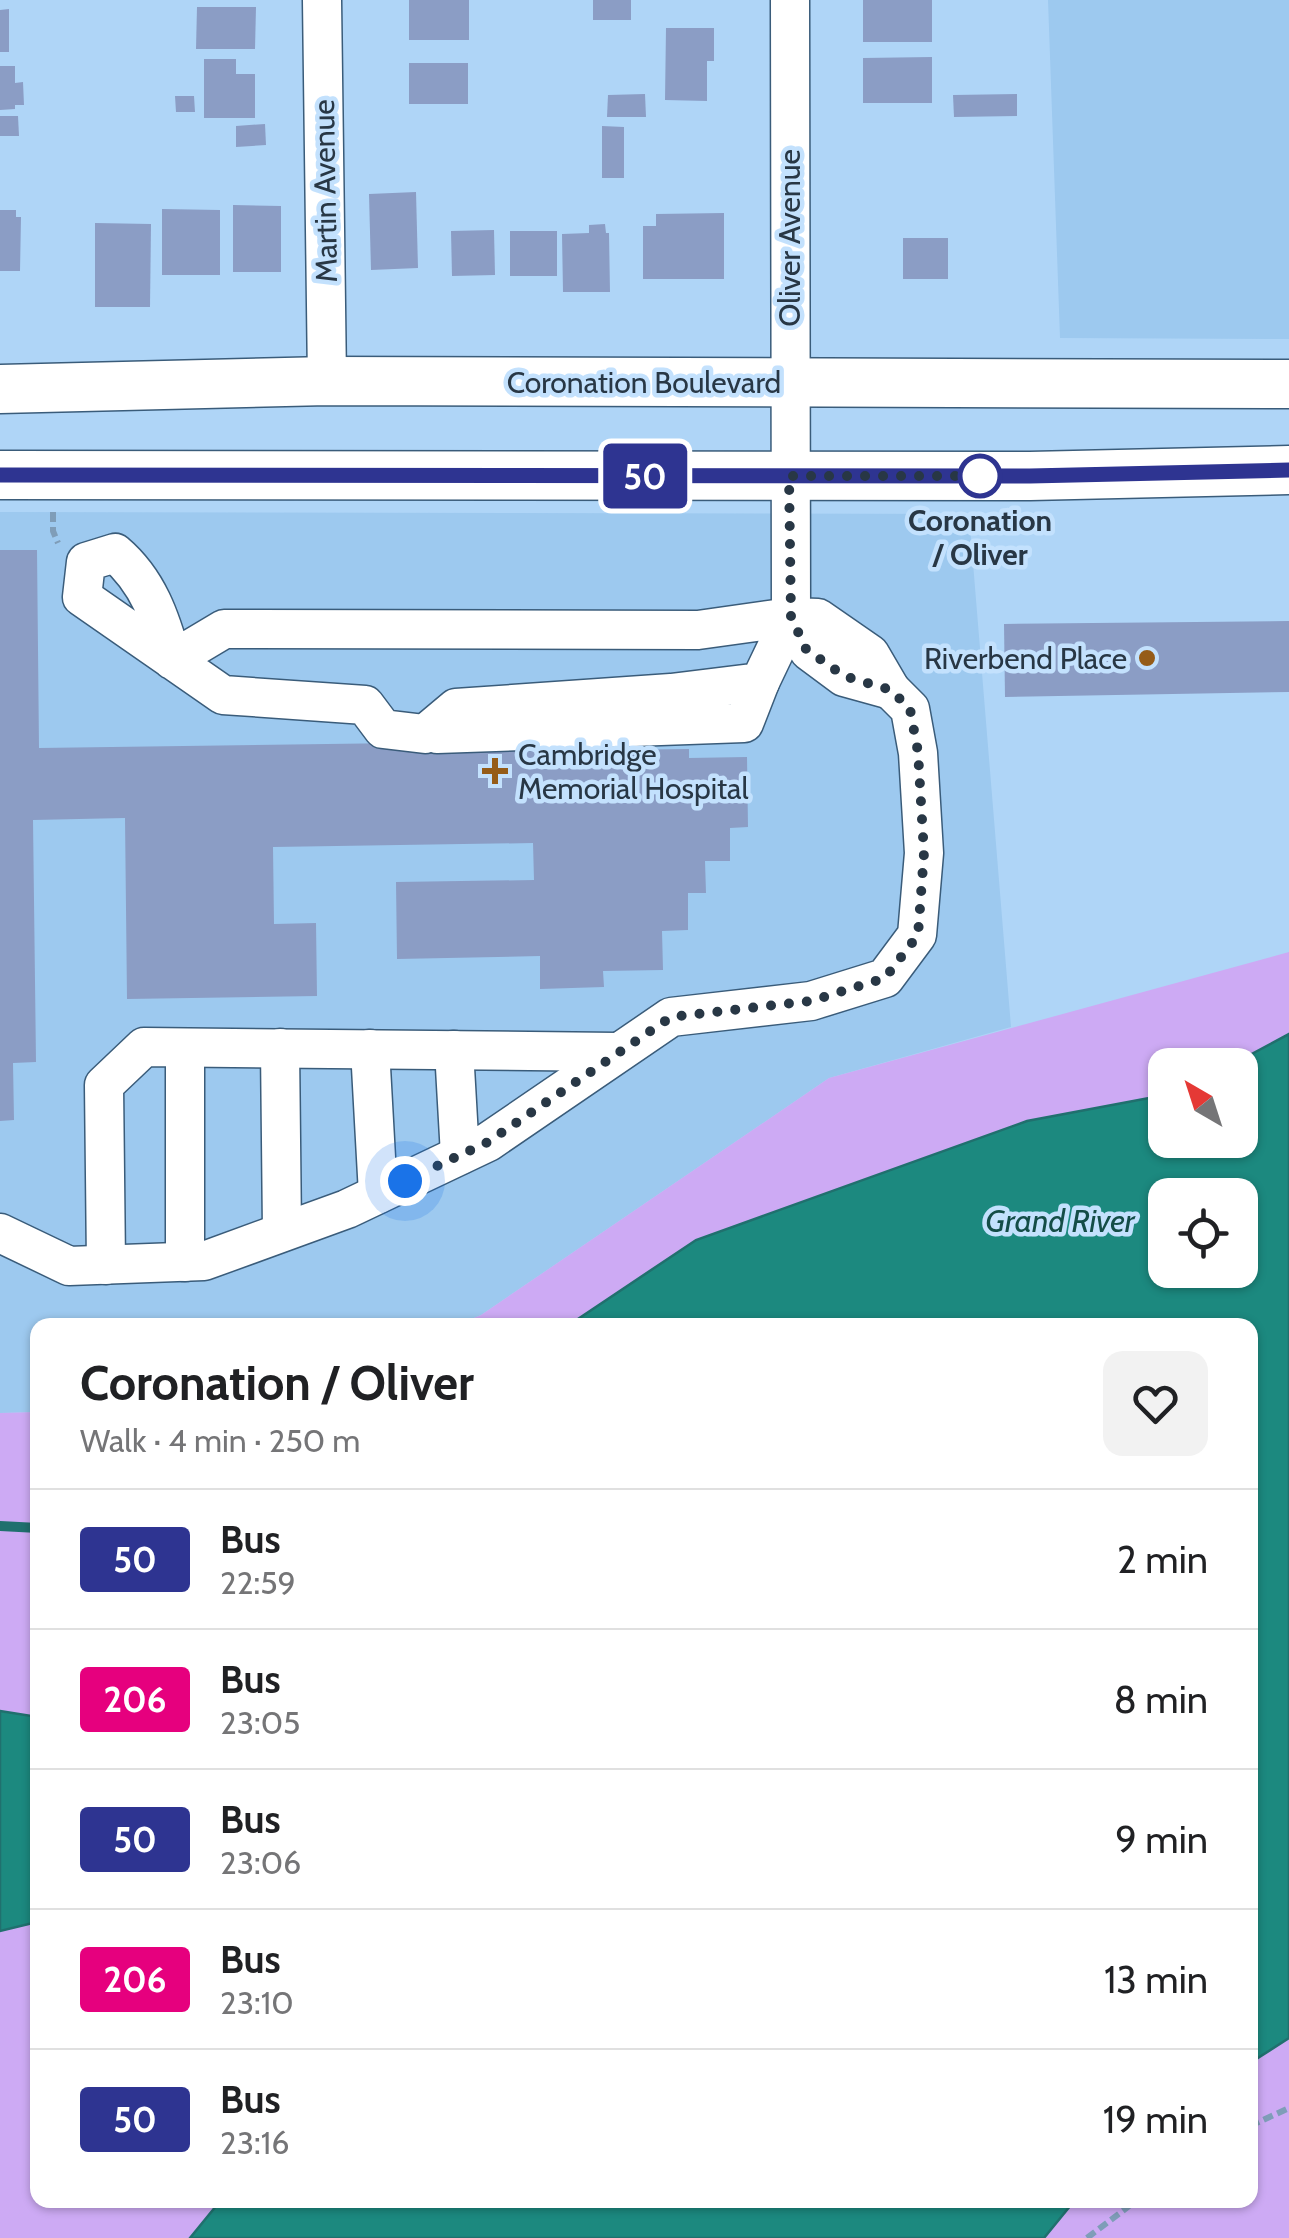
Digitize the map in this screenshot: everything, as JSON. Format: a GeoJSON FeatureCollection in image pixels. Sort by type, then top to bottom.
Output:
{"type":"FeatureCollection","features":[{"type":"Feature","properties":{"kind":"main road","name":"Coronation Boulevard"},"geometry":{"type":"LineString","coordinates":[[0,389],[327,382],[1289,384]]}},
{"type":"Feature","properties":{"kind":"main road"},"geometry":{"type":"LineString","coordinates":[[0,475],[1030,476],[1289,470]]}},
{"type":"Feature","properties":{"kind":"street","name":"Martin Avenue"},"geometry":{"type":"LineString","coordinates":[[322,0],[327,382]]}},
{"type":"Feature","properties":{"kind":"street","name":"Oliver Avenue"},"geometry":{"type":"LineString","coordinates":[[790,0],[791,617]]}},
{"type":"Feature","properties":{"kind":"street"},"geometry":{"type":"LineString","coordinates":[[791,617],[744,723],[424,734],[383,729],[366,705],[223,695],[172,660],[224,628],[698,630],[791,617]]}},
{"type":"Feature","properties":{"kind":"street"},"geometry":{"type":"LineString","coordinates":[[0,1234],[69,1266],[204,1261],[347,1209],[488,1142],[671,1017],[811,1001],[885,978],[918,935],[924,853],[918,752],[910,709],[891,690],[844,676],[806,649],[791,617]]}},
{"type":"Feature","properties":{"kind":"street"},"geometry":{"type":"LineString","coordinates":[[106,1265],[104,1085],[144,1047],[616,1052]]}},
{"type":"Feature","properties":{"kind":"street"},"geometry":{"type":"LineString","coordinates":[[184,1262],[186,1048]]}},
{"type":"Feature","properties":{"kind":"street"},"geometry":{"type":"LineString","coordinates":[[280,1048],[282,1232]]}},
{"type":"Feature","properties":{"kind":"street"},"geometry":{"type":"LineString","coordinates":[[370,1049],[378,1194]]}},
{"type":"Feature","properties":{"kind":"street"},"geometry":{"type":"LineString","coordinates":[[454,1050],[460,1155]]}},
{"type":"Feature","properties":{"kind":"path"},"geometry":{"type":"LineString","coordinates":[[52,500],[53,531],[64,555]]}},
{"type":"Feature","properties":{"kind":"path"},"geometry":{"type":"LineString","coordinates":[[1258,2122],[1289,2108]]}},
{"type":"Feature","properties":{"kind":"path"},"geometry":{"type":"LineString","coordinates":[[1088,2238],[1127,2208]]}},
{"type":"Feature","properties":{"kind":"shaded area"},"geometry":{"type":"Polygon","coordinates":[[[1048,0],[1289,0],[1289,339],[1060,338],[1048,0]]]}},
{"type":"Feature","properties":{"kind":"shaded area","name":"Cambridge Memorial Hospital"},"geometry":{"type":"Polygon","coordinates":[[[0,512],[969,514],[1011,1027],[829,1078],[474,1318],[30,1318],[30,1412],[0,1413],[0,512]]]}},
{"type":"Feature","properties":{"kind":"shaded area"},"geometry":{"type":"Polygon","coordinates":[[[1289,952],[1289,1034],[1258,1051],[1148,1048],[1148,1098],[1027,1121],[696,1240],[579,1318],[474,1318],[829,1078],[1289,952]]]}},
{"type":"Feature","properties":{"kind":"shaded area"},"geometry":{"type":"Polygon","coordinates":[[[30,1412],[30,1716],[0,1711],[0,1413],[30,1412]]]}},
{"type":"Feature","properties":{"kind":"shaded area"},"geometry":{"type":"Polygon","coordinates":[[[30,1924],[30,2208],[214,2208],[190,2238],[0,2238],[0,1931],[30,1924]]]}},
{"type":"Feature","properties":{"kind":"shaded area"},"geometry":{"type":"Polygon","coordinates":[[[1289,2038],[1289,2238],[1044,2238],[1068,2208],[1258,2208],[1258,2058],[1289,2038]]]}},
{"type":"Feature","properties":{"kind":"water","name":"Grand River"},"geometry":{"type":"Polygon","coordinates":[[[1289,1034],[1289,2038],[1258,2058],[1258,1318],[579,1318],[696,1240],[1027,1121],[1148,1098],[1148,1158],[1258,1158],[1258,1051],[1289,1034]]]}},
{"type":"Feature","properties":{"kind":"water"},"geometry":{"type":"Polygon","coordinates":[[[0,1711],[30,1716],[30,1924],[0,1931],[0,1711]]]}},
{"type":"Feature","properties":{"kind":"water"},"geometry":{"type":"Polygon","coordinates":[[[214,2208],[1068,2208],[1044,2238],[190,2238],[214,2208]]]}},
{"type":"Feature","properties":{"kind":"building"},"geometry":{"type":"Polygon","coordinates":[[[409,0],[469,0],[469,40],[409,40],[409,0]]]}},
{"type":"Feature","properties":{"kind":"building"},"geometry":{"type":"Polygon","coordinates":[[[593,0],[631,0],[631,20],[593,20],[593,0]]]}},
{"type":"Feature","properties":{"kind":"building"},"geometry":{"type":"Polygon","coordinates":[[[863,0],[932,0],[932,42],[863,42],[863,0]]]}},
{"type":"Feature","properties":{"kind":"building"},"geometry":{"type":"Polygon","coordinates":[[[197,7],[256,7],[255,49],[196,49],[197,7]]]}},
{"type":"Feature","properties":{"kind":"building"},"geometry":{"type":"Polygon","coordinates":[[[9,9],[9,52],[0,52],[0,10],[9,9]]]}},
{"type":"Feature","properties":{"kind":"building"},"geometry":{"type":"Polygon","coordinates":[[[666,28],[714,28],[714,61],[707,61],[707,101],[665,100],[666,28]]]}},
{"type":"Feature","properties":{"kind":"building"},"geometry":{"type":"Polygon","coordinates":[[[932,57],[932,103],[863,103],[863,58],[932,57]]]}},
{"type":"Feature","properties":{"kind":"building"},"geometry":{"type":"Polygon","coordinates":[[[204,59],[236,59],[236,74],[255,74],[255,118],[204,118],[204,59]]]}},
{"type":"Feature","properties":{"kind":"building"},"geometry":{"type":"Polygon","coordinates":[[[409,63],[468,63],[468,104],[409,104],[409,63]]]}},
{"type":"Feature","properties":{"kind":"building"},"geometry":{"type":"Polygon","coordinates":[[[0,66],[15,66],[15,83],[23,82],[24,105],[0,110],[0,66]]]}},
{"type":"Feature","properties":{"kind":"building"},"geometry":{"type":"Polygon","coordinates":[[[645,94],[646,117],[607,117],[608,95],[645,94]]]}},
{"type":"Feature","properties":{"kind":"building"},"geometry":{"type":"Polygon","coordinates":[[[1017,94],[1017,116],[954,117],[953,95],[1017,94]]]}},
{"type":"Feature","properties":{"kind":"building"},"geometry":{"type":"Polygon","coordinates":[[[175,96],[194,96],[195,112],[176,112],[175,96]]]}},
{"type":"Feature","properties":{"kind":"building"},"geometry":{"type":"Polygon","coordinates":[[[0,116],[18,116],[19,136],[0,136],[0,116]]]}},
{"type":"Feature","properties":{"kind":"building"},"geometry":{"type":"Polygon","coordinates":[[[265,124],[266,145],[236,147],[236,126],[265,124]]]}},
{"type":"Feature","properties":{"kind":"building"},"geometry":{"type":"Polygon","coordinates":[[[602,126],[624,127],[624,178],[602,178],[602,126]]]}},
{"type":"Feature","properties":{"kind":"building"},"geometry":{"type":"Polygon","coordinates":[[[416,192],[418,268],[371,270],[369,194],[416,192]]]}},
{"type":"Feature","properties":{"kind":"building"},"geometry":{"type":"Polygon","coordinates":[[[233,205],[281,206],[281,272],[233,272],[233,205]]]}},
{"type":"Feature","properties":{"kind":"building"},"geometry":{"type":"Polygon","coordinates":[[[162,209],[220,210],[220,275],[162,275],[162,209]]]}},
{"type":"Feature","properties":{"kind":"building"},"geometry":{"type":"Polygon","coordinates":[[[0,210],[16,210],[16,217],[21,217],[20,271],[0,271],[0,210]]]}},
{"type":"Feature","properties":{"kind":"building"},"geometry":{"type":"Polygon","coordinates":[[[724,213],[724,279],[643,279],[643,226],[656,226],[656,214],[724,213]]]}},
{"type":"Feature","properties":{"kind":"building"},"geometry":{"type":"Polygon","coordinates":[[[95,223],[151,224],[150,307],[95,307],[95,223]]]}},
{"type":"Feature","properties":{"kind":"building"},"geometry":{"type":"Polygon","coordinates":[[[605,224],[609,233],[610,292],[563,292],[562,234],[589,233],[589,225],[605,224]]]}},
{"type":"Feature","properties":{"kind":"building"},"geometry":{"type":"Polygon","coordinates":[[[494,230],[495,275],[452,276],[451,231],[494,230]]]}},
{"type":"Feature","properties":{"kind":"building"},"geometry":{"type":"Polygon","coordinates":[[[510,231],[557,231],[557,276],[510,276],[510,231]]]}},
{"type":"Feature","properties":{"kind":"building"},"geometry":{"type":"Polygon","coordinates":[[[903,238],[948,238],[948,279],[903,279],[903,238]]]}},
{"type":"Feature","properties":{"kind":"building"},"geometry":{"type":"Polygon","coordinates":[[[0,550],[37,550],[39,748],[553,741],[611,705],[611,750],[689,749],[689,758],[747,757],[748,827],[730,828],[730,861],[705,861],[706,893],[688,893],[688,930],[662,931],[663,970],[603,971],[604,987],[540,989],[540,956],[397,959],[396,882],[534,880],[533,843],[273,847],[274,924],[316,923],[317,996],[127,999],[125,818],[33,820],[36,1062],[13,1063],[14,1120],[0,1121],[0,550]]]}},
{"type":"Feature","properties":{"kind":"building","name":"Riverbend Place"},"geometry":{"type":"Polygon","coordinates":[[[1289,621],[1289,692],[1005,697],[1004,624],[1289,621]]]}},
{"type":"Feature","properties":{"kind":"waterway"},"geometry":{"type":"LineString","coordinates":[[0,1526],[30,1528]]}},
{"type":"Feature","properties":{"kind":"bus line","name":"50"},"geometry":{"type":"LineString","coordinates":[[0,475],[1030,476],[1289,470]]}},
{"type":"Feature","properties":{"kind":"place","name":"Coronation / Oliver"},"geometry":{"type":"Point","coordinates":[980,476]}},
{"type":"Feature","properties":{"kind":"place","name":"Riverbend Place"},"geometry":{"type":"Point","coordinates":[1147,658]}},
{"type":"Feature","properties":{"kind":"place","name":"Cambridge Memorial Hospital"},"geometry":{"type":"Point","coordinates":[495,771]}},
{"type":"Feature","properties":{"kind":"route"},"geometry":{"type":"LineString","coordinates":[[405,1181],[488,1142],[671,1017],[811,1001],[885,978],[918,935],[924,853],[918,752],[910,709],[891,690],[844,676],[806,649],[791,617],[789,476],[990,476],[980,476]]}}]}
